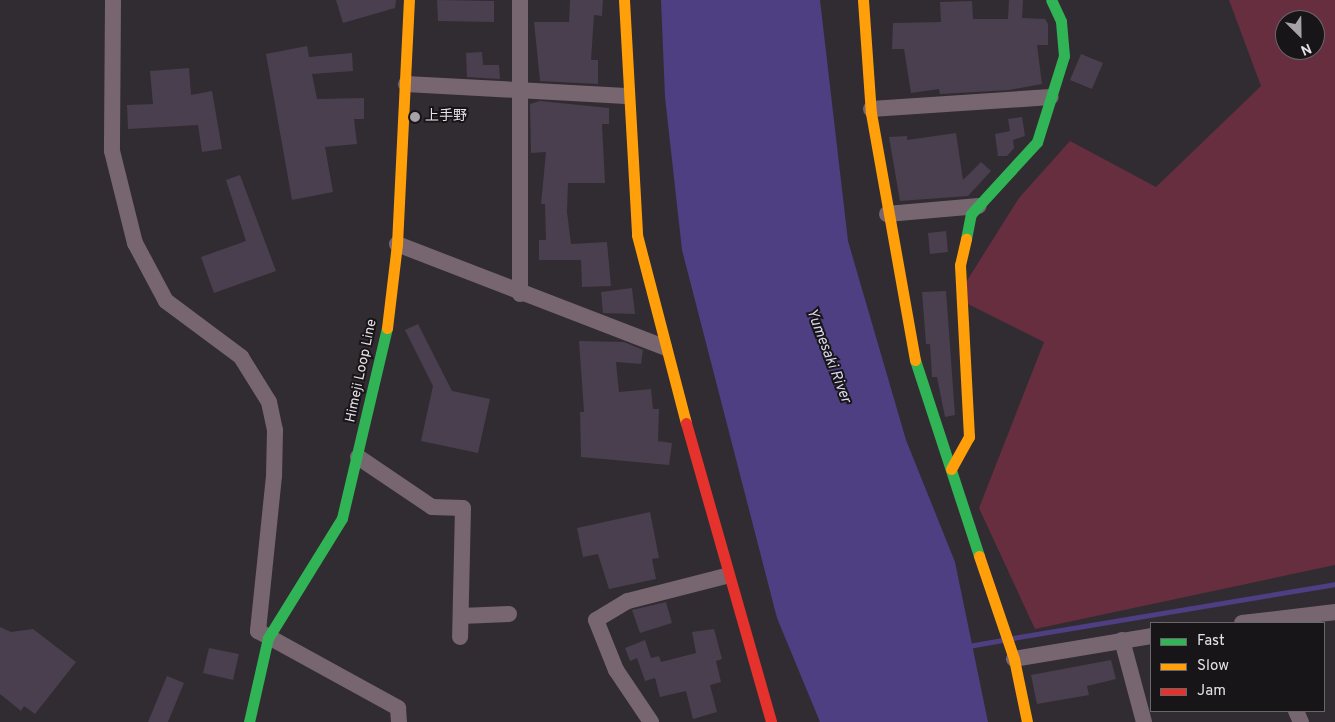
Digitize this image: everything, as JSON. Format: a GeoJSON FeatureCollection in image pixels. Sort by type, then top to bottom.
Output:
{"type":"FeatureCollection","features":[{"type":"Feature","properties":{"kind":"street"},"geometry":{"type":"LineString","coordinates":[[113,0],[112,151],[135,243],[166,301],[241,358],[269,402],[275,430],[274,476],[258,631],[398,708],[399,722]]}},
{"type":"Feature","properties":{"kind":"street","name":"Himeji Loop Line"},"geometry":{"type":"LineString","coordinates":[[249,722],[268,638],[342,518],[358,457],[388,323],[397,244],[409,0]]}},
{"type":"Feature","properties":{"kind":"street"},"geometry":{"type":"LineString","coordinates":[[520,0],[520,294]]}},
{"type":"Feature","properties":{"kind":"street"},"geometry":{"type":"LineString","coordinates":[[624,0],[626,96],[637,235],[664,347],[726,576],[771,722]]}},
{"type":"Feature","properties":{"kind":"street"},"geometry":{"type":"LineString","coordinates":[[863,0],[870,109],[887,214],[918,377],[951,469],[1014,659],[1027,722]]}},
{"type":"Feature","properties":{"kind":"street"},"geometry":{"type":"LineString","coordinates":[[951,469],[969,437],[960,265],[971,214],[1037,142],[1064,56],[1060,21],[1051,0]]}},
{"type":"Feature","properties":{"kind":"street"},"geometry":{"type":"LineString","coordinates":[[406,84],[521,93],[626,96]]}},
{"type":"Feature","properties":{"kind":"street"},"geometry":{"type":"LineString","coordinates":[[870,109],[1051,97]]}},
{"type":"Feature","properties":{"kind":"street"},"geometry":{"type":"LineString","coordinates":[[887,214],[979,206]]}},
{"type":"Feature","properties":{"kind":"street"},"geometry":{"type":"LineString","coordinates":[[397,244],[520,294],[664,347]]}},
{"type":"Feature","properties":{"kind":"street"},"geometry":{"type":"LineString","coordinates":[[358,457],[432,507],[463,508],[460,637]]}},
{"type":"Feature","properties":{"kind":"street"},"geometry":{"type":"LineString","coordinates":[[651,722],[616,670],[596,620],[628,601],[726,576]]}},
{"type":"Feature","properties":{"kind":"street"},"geometry":{"type":"LineString","coordinates":[[1260,622],[1335,612]]}},
{"type":"Feature","properties":{"kind":"street"},"geometry":{"type":"LineString","coordinates":[[461,616],[509,614]]}},
{"type":"Feature","properties":{"kind":"street"},"geometry":{"type":"LineString","coordinates":[[1014,659],[1150,636]]}},
{"type":"Feature","properties":{"kind":"street"},"geometry":{"type":"LineString","coordinates":[[1122,640],[1144,722]]}},
{"type":"Feature","properties":{"kind":"shaded area"},"geometry":{"type":"Polygon","coordinates":[[[1229,0],[1335,0],[1335,565],[1035,629],[979,508],[1044,342],[956,298],[1019,198],[1070,141],[1156,187],[1261,86],[1229,0]]]}},
{"type":"Feature","properties":{"kind":"water","name":"Yumesaki River"},"geometry":{"type":"Polygon","coordinates":[[[661,0],[820,0],[848,241],[906,440],[955,562],[988,722],[820,722],[777,618],[682,250],[665,97],[661,0]]]}},
{"type":"Feature","properties":{"kind":"building"},"geometry":{"type":"Polygon","coordinates":[[[336,0],[396,0],[395,8],[343,23],[336,0]]]}},
{"type":"Feature","properties":{"kind":"building"},"geometry":{"type":"Polygon","coordinates":[[[437,0],[494,1],[494,22],[438,21],[437,0]]]}},
{"type":"Feature","properties":{"kind":"building"},"geometry":{"type":"Polygon","coordinates":[[[570,0],[603,0],[602,16],[594,15],[591,60],[598,60],[598,84],[540,81],[534,22],[569,22],[570,0]]]}},
{"type":"Feature","properties":{"kind":"building"},"geometry":{"type":"Polygon","coordinates":[[[1009,0],[1023,0],[1022,18],[1045,19],[1048,24],[1048,45],[1037,45],[1042,84],[1009,90],[940,94],[939,89],[911,93],[904,49],[892,49],[893,23],[941,22],[940,2],[972,1],[973,19],[1008,19],[1009,0]]]}},
{"type":"Feature","properties":{"kind":"building"},"geometry":{"type":"Polygon","coordinates":[[[307,46],[309,57],[352,53],[353,71],[312,74],[317,99],[364,98],[364,119],[354,119],[357,144],[325,147],[333,192],[292,200],[266,54],[307,46]]]}},
{"type":"Feature","properties":{"kind":"building"},"geometry":{"type":"Polygon","coordinates":[[[482,52],[483,65],[499,65],[500,79],[467,77],[466,53],[482,52]]]}},
{"type":"Feature","properties":{"kind":"building"},"geometry":{"type":"Polygon","coordinates":[[[1081,54],[1103,63],[1092,89],[1070,80],[1081,54]]]}},
{"type":"Feature","properties":{"kind":"building"},"geometry":{"type":"Polygon","coordinates":[[[189,68],[191,95],[212,91],[222,149],[202,152],[198,125],[128,129],[127,105],[153,104],[150,71],[189,68]]]}},
{"type":"Feature","properties":{"kind":"building"},"geometry":{"type":"Polygon","coordinates":[[[540,101],[609,108],[609,124],[602,124],[605,183],[568,183],[567,212],[571,244],[607,242],[611,286],[582,287],[581,260],[539,260],[539,240],[546,240],[545,204],[541,204],[546,152],[531,153],[530,104],[540,101]]]}},
{"type":"Feature","properties":{"kind":"building"},"geometry":{"type":"Polygon","coordinates":[[[1022,117],[1025,136],[1013,140],[1014,148],[1007,156],[998,156],[995,134],[1010,131],[1008,119],[1022,117]]]}},
{"type":"Feature","properties":{"kind":"building"},"geometry":{"type":"Polygon","coordinates":[[[956,133],[963,180],[981,162],[991,171],[968,196],[900,201],[889,137],[907,136],[907,140],[956,133]]]}},
{"type":"Feature","properties":{"kind":"building"},"geometry":{"type":"Polygon","coordinates":[[[240,175],[276,271],[214,293],[201,257],[246,241],[226,180],[240,175]]]}},
{"type":"Feature","properties":{"kind":"building"},"geometry":{"type":"Polygon","coordinates":[[[946,231],[948,252],[930,254],[928,233],[946,231]]]}},
{"type":"Feature","properties":{"kind":"building"},"geometry":{"type":"Polygon","coordinates":[[[632,288],[635,314],[603,313],[601,292],[632,288]]]}},
{"type":"Feature","properties":{"kind":"building"},"geometry":{"type":"Polygon","coordinates":[[[946,291],[955,415],[945,417],[937,377],[932,377],[930,344],[926,344],[922,292],[946,291]]]}},
{"type":"Feature","properties":{"kind":"building"},"geometry":{"type":"Polygon","coordinates":[[[418,324],[452,391],[490,399],[478,453],[421,441],[433,386],[405,330],[418,324]]]}},
{"type":"Feature","properties":{"kind":"building"},"geometry":{"type":"Polygon","coordinates":[[[579,341],[624,342],[643,350],[641,364],[616,362],[619,392],[651,389],[653,409],[659,409],[658,441],[672,443],[669,465],[581,457],[580,412],[584,412],[579,341]]]}},
{"type":"Feature","properties":{"kind":"building"},"geometry":{"type":"Polygon","coordinates":[[[650,512],[659,558],[652,559],[656,579],[609,589],[598,554],[583,557],[577,528],[650,512]]]}},
{"type":"Feature","properties":{"kind":"building"},"geometry":{"type":"Polygon","coordinates":[[[666,602],[672,623],[640,633],[632,610],[666,602]]]}},
{"type":"Feature","properties":{"kind":"building"},"geometry":{"type":"Polygon","coordinates":[[[0,627],[11,632],[33,629],[76,662],[35,714],[24,706],[21,711],[0,694],[0,627]]]}},
{"type":"Feature","properties":{"kind":"building"},"geometry":{"type":"Polygon","coordinates":[[[714,629],[722,659],[716,661],[721,682],[710,685],[717,712],[693,719],[686,691],[660,697],[655,678],[645,681],[637,658],[630,661],[625,648],[645,640],[651,658],[659,656],[661,662],[696,653],[692,632],[714,629]]]}},
{"type":"Feature","properties":{"kind":"building"},"geometry":{"type":"Polygon","coordinates":[[[209,648],[239,654],[233,680],[203,673],[209,648]]]}},
{"type":"Feature","properties":{"kind":"building"},"geometry":{"type":"Polygon","coordinates":[[[1111,660],[1116,679],[1087,686],[1089,695],[1037,704],[1031,675],[1111,660]]]}},
{"type":"Feature","properties":{"kind":"building"},"geometry":{"type":"Polygon","coordinates":[[[167,676],[184,683],[168,722],[148,722],[167,676]]]}},
{"type":"Feature","properties":{"kind":"waterway"},"geometry":{"type":"LineString","coordinates":[[1013,638],[1335,584]]}},
{"type":"Feature","properties":{"kind":"waterway"},"geometry":{"type":"LineString","coordinates":[[963,647],[1002,640]]}},
{"type":"Feature","properties":{"kind":"traffic: fast"},"geometry":{"type":"LineString","coordinates":[[966,239],[971,214],[1037,142],[1064,56],[1061,21],[1051,0]]}},
{"type":"Feature","properties":{"kind":"traffic: fast"},"geometry":{"type":"LineString","coordinates":[[249,722],[268,638],[342,518],[387,328]]}},
{"type":"Feature","properties":{"kind":"traffic: fast"},"geometry":{"type":"LineString","coordinates":[[915,360],[979,556]]}},
{"type":"Feature","properties":{"kind":"traffic: slow"},"geometry":{"type":"LineString","coordinates":[[387,328],[397,244],[409,0]]}},
{"type":"Feature","properties":{"kind":"traffic: slow"},"geometry":{"type":"LineString","coordinates":[[624,0],[637,235],[686,423]]}},
{"type":"Feature","properties":{"kind":"traffic: slow"},"geometry":{"type":"LineString","coordinates":[[863,0],[871,113],[915,360]]}},
{"type":"Feature","properties":{"kind":"traffic: slow"},"geometry":{"type":"LineString","coordinates":[[951,469],[969,437],[960,265],[966,239]]}},
{"type":"Feature","properties":{"kind":"traffic: slow"},"geometry":{"type":"LineString","coordinates":[[979,556],[1014,659],[1027,722]]}},
{"type":"Feature","properties":{"kind":"traffic: jam"},"geometry":{"type":"LineString","coordinates":[[686,423],[771,722]]}},
{"type":"Feature","properties":{"kind":"place","name":"上手野"},"geometry":{"type":"Point","coordinates":[415,117]}}]}
